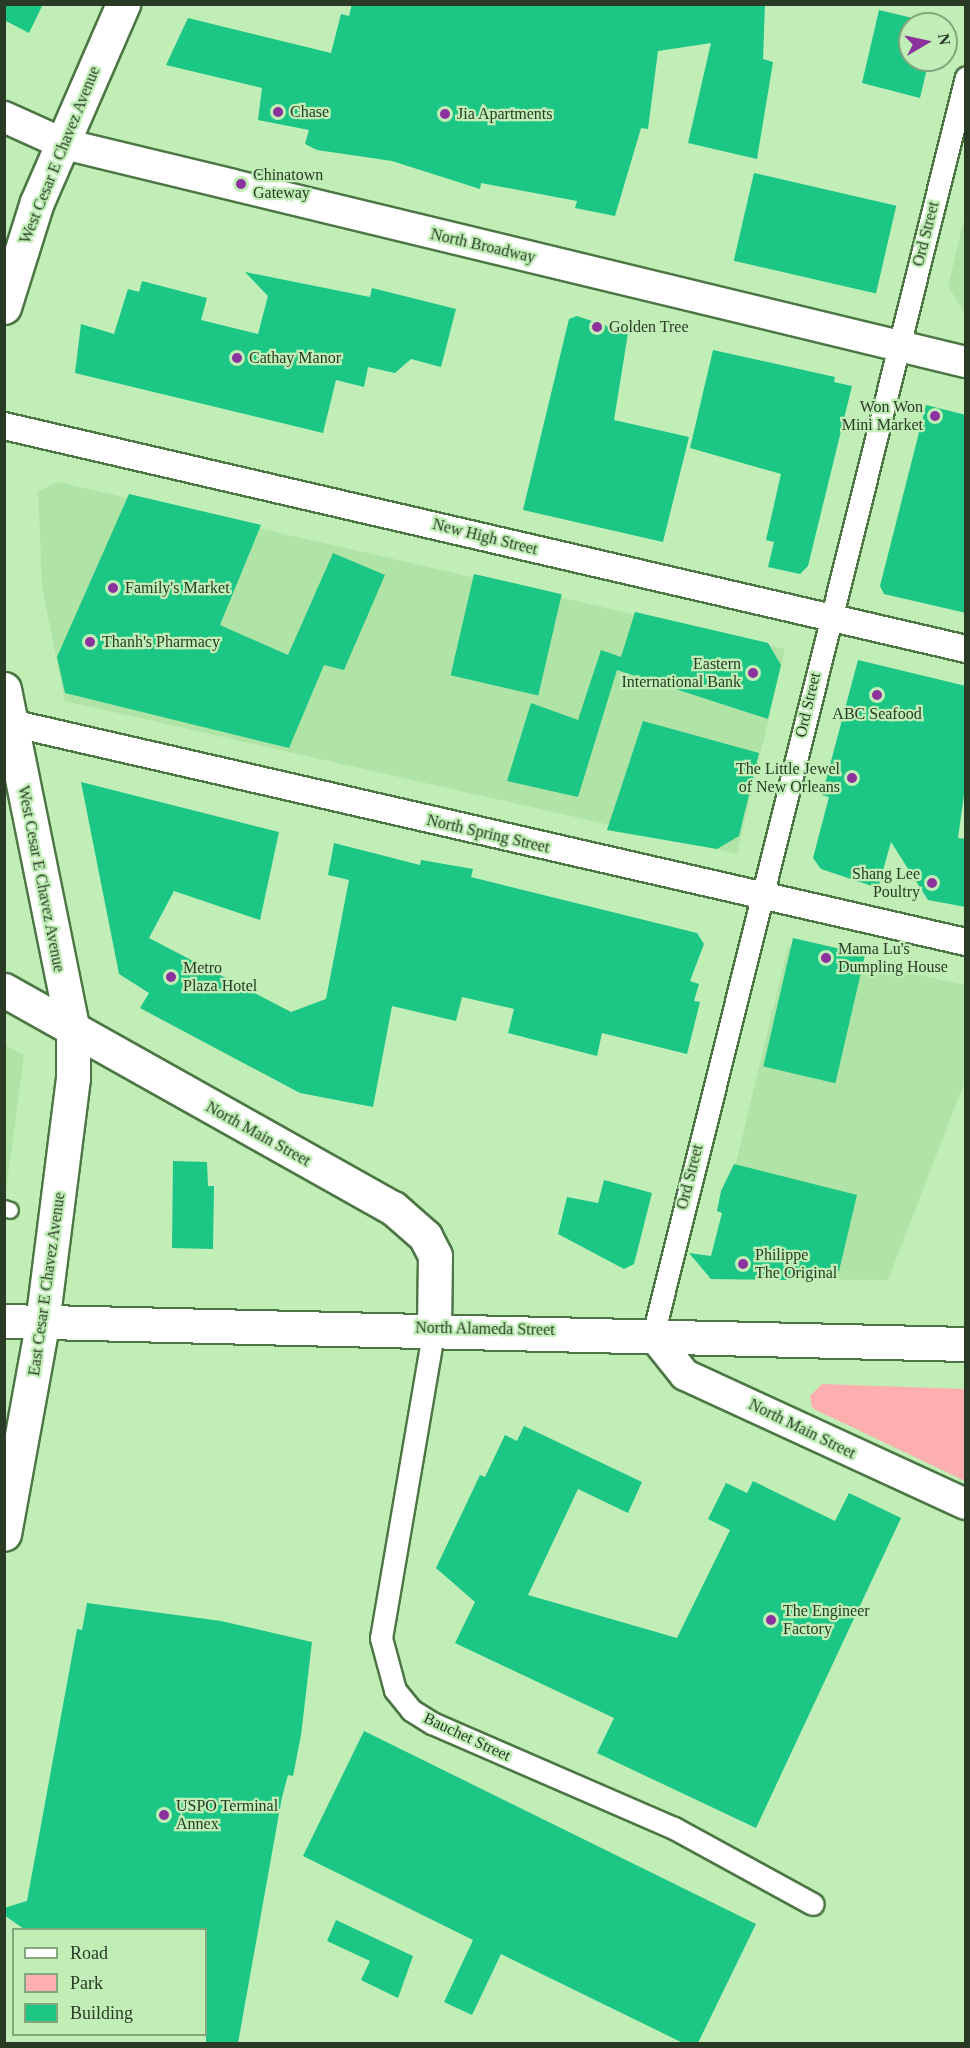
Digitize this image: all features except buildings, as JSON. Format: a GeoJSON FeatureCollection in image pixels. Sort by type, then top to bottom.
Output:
{"type":"FeatureCollection","features":[{"type":"Feature","properties":{"kind":"main road","name":"West Cesar E Chavez Avenue"},"geometry":{"type":"LineString","coordinates":[[4,308],[37,202],[123,4]]}},
{"type":"Feature","properties":{"kind":"main road","name":"North Broadway"},"geometry":{"type":"LineString","coordinates":[[4,117],[64,144],[966,362]]}},
{"type":"Feature","properties":{"kind":"main road","name":"West Cesar E Chavez Avenue"},"geometry":{"type":"LineString","coordinates":[[4,689],[73,1032]]}},
{"type":"Feature","properties":{"kind":"main road","name":"North Main Street"},"geometry":{"type":"LineString","coordinates":[[4,990],[73,1032],[393,1208],[425,1236],[435,1256],[434,1328]]}},
{"type":"Feature","properties":{"kind":"main road","name":"East Cesar E Chavez Avenue"},"geometry":{"type":"LineString","coordinates":[[4,1534],[42,1325],[69,1115],[73,1032]]}},
{"type":"Feature","properties":{"kind":"main road","name":"North Alameda Street"},"geometry":{"type":"LineString","coordinates":[[4,1321],[42,1325],[434,1328],[966,1344]]}},
{"type":"Feature","properties":{"kind":"main road","name":"North Main Street"},"geometry":{"type":"LineString","coordinates":[[653,1335],[685,1375],[966,1504]]}},
{"type":"Feature","properties":{"kind":"street","name":"Ord Street"},"geometry":{"type":"LineString","coordinates":[[653,1335],[897,346],[966,77]]}},
{"type":"Feature","properties":{"kind":"street","name":"New High Street"},"geometry":{"type":"LineString","coordinates":[[4,426],[966,649]]}},
{"type":"Feature","properties":{"kind":"street","name":"North Spring Street"},"geometry":{"type":"LineString","coordinates":[[10,723],[762,899],[966,942]]}},
{"type":"Feature","properties":{"kind":"street","name":"Bauchet Street"},"geometry":{"type":"LineString","coordinates":[[434,1328],[381,1638],[395,1690],[432,1723],[674,1828],[813,1904]]}},
{"type":"Feature","properties":{"kind":"shaded area"},"geometry":{"type":"Polygon","coordinates":[[[965,215],[966,314],[948,286],[965,215]]]}},
{"type":"Feature","properties":{"kind":"shaded area"},"geometry":{"type":"Polygon","coordinates":[[[58,482],[785,649],[737,854],[65,701],[42,587],[38,491],[58,482]]]}},
{"type":"Feature","properties":{"kind":"shaded area"},"geometry":{"type":"Polygon","coordinates":[[[788,947],[965,985],[965,1081],[888,1280],[708,1279],[788,947]]]}},
{"type":"Feature","properties":{"kind":"shaded area"},"geometry":{"type":"Polygon","coordinates":[[[5,1045],[24,1055],[5,1199],[5,1045]]]}},
{"type":"Feature","properties":{"kind":"green space"},"geometry":{"type":"Polygon","coordinates":[[[822,1384],[965,1389],[965,1481],[812,1408],[810,1396],[822,1384]]]}},
{"type":"Feature","properties":{"kind":"place","name":"Chase"},"geometry":{"type":"Point","coordinates":[278,112]}},
{"type":"Feature","properties":{"kind":"place","name":"Jia Apartments"},"geometry":{"type":"Point","coordinates":[445,114]}},
{"type":"Feature","properties":{"kind":"place","name":"Chinatown Gateway"},"geometry":{"type":"Point","coordinates":[241,184]}},
{"type":"Feature","properties":{"kind":"place","name":"Golden Tree"},"geometry":{"type":"Point","coordinates":[597,327]}},
{"type":"Feature","properties":{"kind":"place","name":"Cathay Manor"},"geometry":{"type":"Point","coordinates":[237,358]}},
{"type":"Feature","properties":{"kind":"place","name":"Won Won Mini Market"},"geometry":{"type":"Point","coordinates":[935,416]}},
{"type":"Feature","properties":{"kind":"place","name":"Family's Market"},"geometry":{"type":"Point","coordinates":[113,588]}},
{"type":"Feature","properties":{"kind":"place","name":"Thanh's Pharmacy"},"geometry":{"type":"Point","coordinates":[90,642]}},
{"type":"Feature","properties":{"kind":"place","name":"Eastern International Bank"},"geometry":{"type":"Point","coordinates":[753,673]}},
{"type":"Feature","properties":{"kind":"place","name":"ABC Seafood"},"geometry":{"type":"Point","coordinates":[877,695]}},
{"type":"Feature","properties":{"kind":"place","name":"The Little Jewel of New Orleans"},"geometry":{"type":"Point","coordinates":[852,778]}},
{"type":"Feature","properties":{"kind":"place","name":"Shang Lee Poultry"},"geometry":{"type":"Point","coordinates":[932,883]}},
{"type":"Feature","properties":{"kind":"place","name":"Mama Lu's Dumpling House"},"geometry":{"type":"Point","coordinates":[826,958]}},
{"type":"Feature","properties":{"kind":"place","name":"Metro Plaza Hotel"},"geometry":{"type":"Point","coordinates":[171,977]}},
{"type":"Feature","properties":{"kind":"place","name":"Philippe The Original"},"geometry":{"type":"Point","coordinates":[743,1264]}},
{"type":"Feature","properties":{"kind":"place","name":"The Engineer Factory"},"geometry":{"type":"Point","coordinates":[771,1620]}},
{"type":"Feature","properties":{"kind":"place","name":"USPO Terminal Annex"},"geometry":{"type":"Point","coordinates":[164,1815]}}]}
